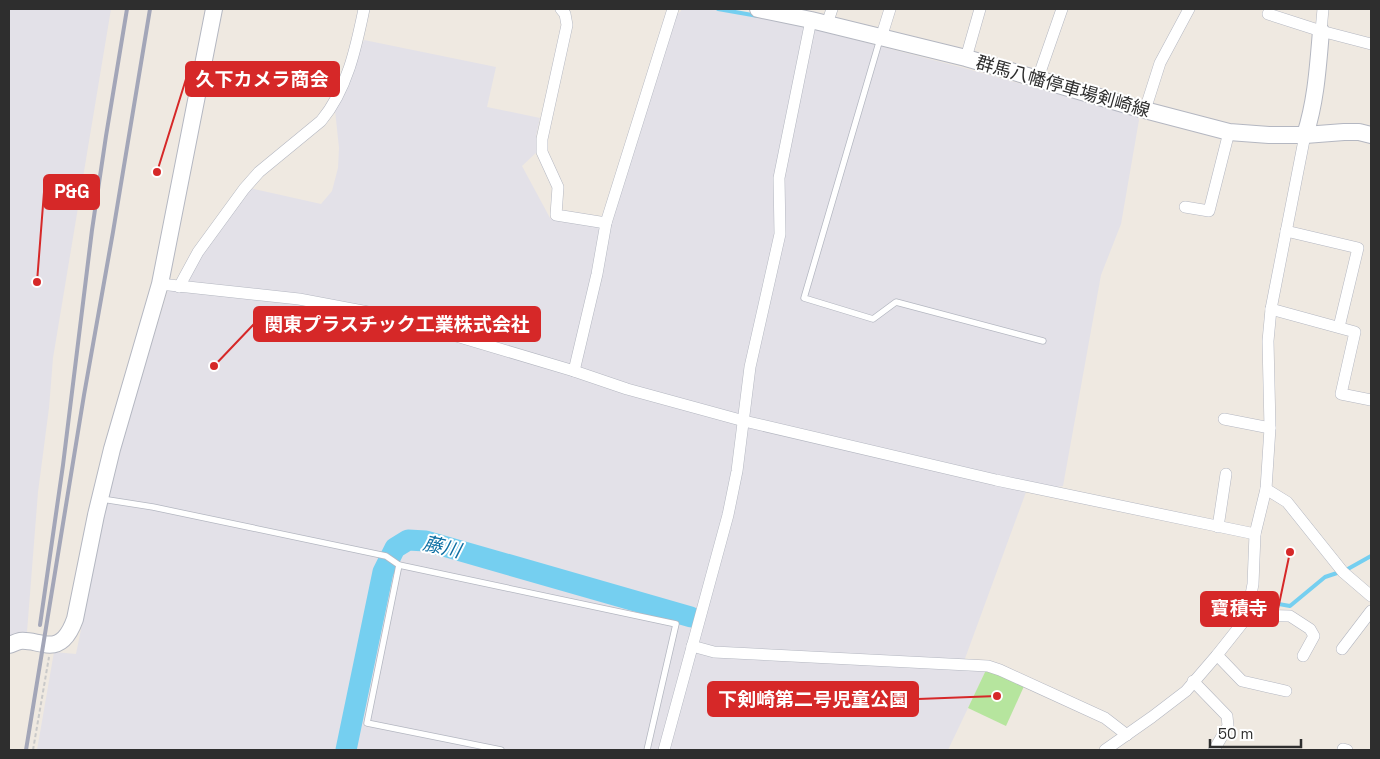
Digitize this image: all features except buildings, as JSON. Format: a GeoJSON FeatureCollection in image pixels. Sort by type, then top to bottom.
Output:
{"type":"FeatureCollection","features":[{"type":"Feature","properties":{"kind":"street"},"geometry":{"type":"LineString","coordinates":[[9,646],[20,641],[51,645],[64,639],[70,632],[78,604],[112,449],[160,284],[214,9]]}},
{"type":"Feature","properties":{"kind":"street"},"geometry":{"type":"LineString","coordinates":[[178,287],[198,252],[244,189],[259,172],[322,121],[330,111],[354,55],[364,9]]}},
{"type":"Feature","properties":{"kind":"street"},"geometry":{"type":"LineString","coordinates":[[561,9],[565,14],[567,26],[542,139],[542,152],[558,187],[556,215],[606,223]]}},
{"type":"Feature","properties":{"kind":"street"},"geometry":{"type":"LineString","coordinates":[[574,371],[597,274],[606,223],[673,9]]}},
{"type":"Feature","properties":{"kind":"street","name":"群馬八幡停車場剣崎線"},"geometry":{"type":"LineString","coordinates":[[759,9],[811,20],[830,16],[881,38],[966,58],[1145,110],[1229,132],[1270,135],[1359,132],[1371,135]]}},
{"type":"Feature","properties":{"kind":"street"},"geometry":{"type":"LineString","coordinates":[[881,38],[890,9]]}},
{"type":"Feature","properties":{"kind":"street"},"geometry":{"type":"LineString","coordinates":[[966,58],[980,9]]}},
{"type":"Feature","properties":{"kind":"street"},"geometry":{"type":"LineString","coordinates":[[1038,78],[1062,9]]}},
{"type":"Feature","properties":{"kind":"street"},"geometry":{"type":"LineString","coordinates":[[1145,110],[1160,63],[1189,9]]}},
{"type":"Feature","properties":{"kind":"street"},"geometry":{"type":"LineString","coordinates":[[1105,750],[1166,707],[1186,690],[1244,621],[1249,605],[1253,584],[1255,534],[1266,489],[1270,428],[1268,340],[1271,309],[1305,135],[1310,121],[1316,86],[1323,9]]}},
{"type":"Feature","properties":{"kind":"street"},"geometry":{"type":"LineString","coordinates":[[1268,14],[1321,31],[1371,44]]}},
{"type":"Feature","properties":{"kind":"street"},"geometry":{"type":"LineString","coordinates":[[664,750],[728,515],[737,471],[750,367],[780,234],[779,178],[811,20]]}},
{"type":"Feature","properties":{"kind":"street"},"geometry":{"type":"LineString","coordinates":[[1186,207],[1209,211],[1229,132]]}},
{"type":"Feature","properties":{"kind":"street"},"geometry":{"type":"LineString","coordinates":[[1286,231],[1358,248],[1339,327]]}},
{"type":"Feature","properties":{"kind":"street"},"geometry":{"type":"LineString","coordinates":[[160,284],[299,299],[389,316],[574,371],[627,389],[744,421],[996,480],[1255,534]]}},
{"type":"Feature","properties":{"kind":"street"},"geometry":{"type":"LineString","coordinates":[[1271,309],[1355,332],[1341,394],[1371,400]]}},
{"type":"Feature","properties":{"kind":"street"},"geometry":{"type":"LineString","coordinates":[[1224,418],[1270,428]]}},
{"type":"Feature","properties":{"kind":"street"},"geometry":{"type":"LineString","coordinates":[[1218,527],[1226,474]]}},
{"type":"Feature","properties":{"kind":"street"},"geometry":{"type":"LineString","coordinates":[[1266,489],[1288,502],[1342,572],[1371,596]]}},
{"type":"Feature","properties":{"kind":"street"},"geometry":{"type":"LineString","coordinates":[[1342,649],[1371,611]]}},
{"type":"Feature","properties":{"kind":"street"},"geometry":{"type":"LineString","coordinates":[[1246,615],[1290,616],[1310,629],[1314,636],[1302,656]]}},
{"type":"Feature","properties":{"kind":"street"},"geometry":{"type":"LineString","coordinates":[[692,646],[714,652],[988,666],[1105,718],[1127,735]]}},
{"type":"Feature","properties":{"kind":"street"},"geometry":{"type":"LineString","coordinates":[[1217,655],[1242,681],[1286,692]]}},
{"type":"Feature","properties":{"kind":"street"},"geometry":{"type":"LineString","coordinates":[[1193,681],[1227,716],[1228,726],[1214,750]]}},
{"type":"Feature","properties":{"kind":"lane"},"geometry":{"type":"LineString","coordinates":[[881,38],[804,298],[872,319],[896,302],[1043,341]]}},
{"type":"Feature","properties":{"kind":"lane"},"geometry":{"type":"LineString","coordinates":[[100,498],[153,507],[386,556],[399,565],[676,624],[647,750]]}},
{"type":"Feature","properties":{"kind":"lane"},"geometry":{"type":"LineString","coordinates":[[399,565],[367,724],[501,750]]}},
{"type":"Feature","properties":{"kind":"path"},"geometry":{"type":"LineString","coordinates":[[33,750],[51,645]]}},
{"type":"Feature","properties":{"kind":"shaded area"},"geometry":{"type":"Polygon","coordinates":[[[9,9],[111,9],[53,358],[49,408],[38,492],[27,632],[20,632],[9,637],[9,9]]]}},
{"type":"Feature","properties":{"kind":"shaded area"},"geometry":{"type":"Polygon","coordinates":[[[681,9],[710,9],[798,25],[964,68],[1137,116],[1139,120],[1121,224],[1101,275],[1063,486],[1026,492],[963,664],[988,666],[948,750],[37,750],[54,652],[76,654],[114,467],[168,290],[192,269],[250,188],[321,204],[332,191],[338,168],[339,148],[335,110],[364,40],[496,67],[487,107],[540,118],[536,136],[539,150],[522,166],[550,218],[601,227],[672,19],[681,9]]]}},
{"type":"Feature","properties":{"kind":"green space"},"geometry":{"type":"Polygon","coordinates":[[[986,670],[1025,684],[1006,726],[968,708],[986,670]]]}},
{"type":"Feature","properties":{"kind":"waterway"},"geometry":{"type":"LineString","coordinates":[[718,9],[758,16]]}},
{"type":"Feature","properties":{"kind":"waterway","name":"藤川"},"geometry":{"type":"LineString","coordinates":[[346,750],[383,572],[395,548],[408,540],[426,541],[691,617]]}},
{"type":"Feature","properties":{"kind":"waterway"},"geometry":{"type":"LineString","coordinates":[[1256,600],[1290,606],[1325,577],[1346,570],[1371,556]]}},
{"type":"Feature","properties":{"kind":"railway"},"geometry":{"type":"LineString","coordinates":[[40,625],[63,465],[92,230],[127,9]]}},
{"type":"Feature","properties":{"kind":"railway"},"geometry":{"type":"LineString","coordinates":[[26,750],[150,9]]}},
{"type":"Feature","properties":{"kind":"place","name":"久下カメラ商会"},"geometry":{"type":"Point","coordinates":[157,172]}},
{"type":"Feature","properties":{"kind":"place","name":"P&G"},"geometry":{"type":"Point","coordinates":[37,282]}},
{"type":"Feature","properties":{"kind":"place","name":"関東プラスチック工業株式会社"},"geometry":{"type":"Point","coordinates":[214,366]}},
{"type":"Feature","properties":{"kind":"place","name":"寶積寺"},"geometry":{"type":"Point","coordinates":[1290,552]}},
{"type":"Feature","properties":{"kind":"place","name":"下剣崎第二号児童公園"},"geometry":{"type":"Point","coordinates":[997,696]}}]}
